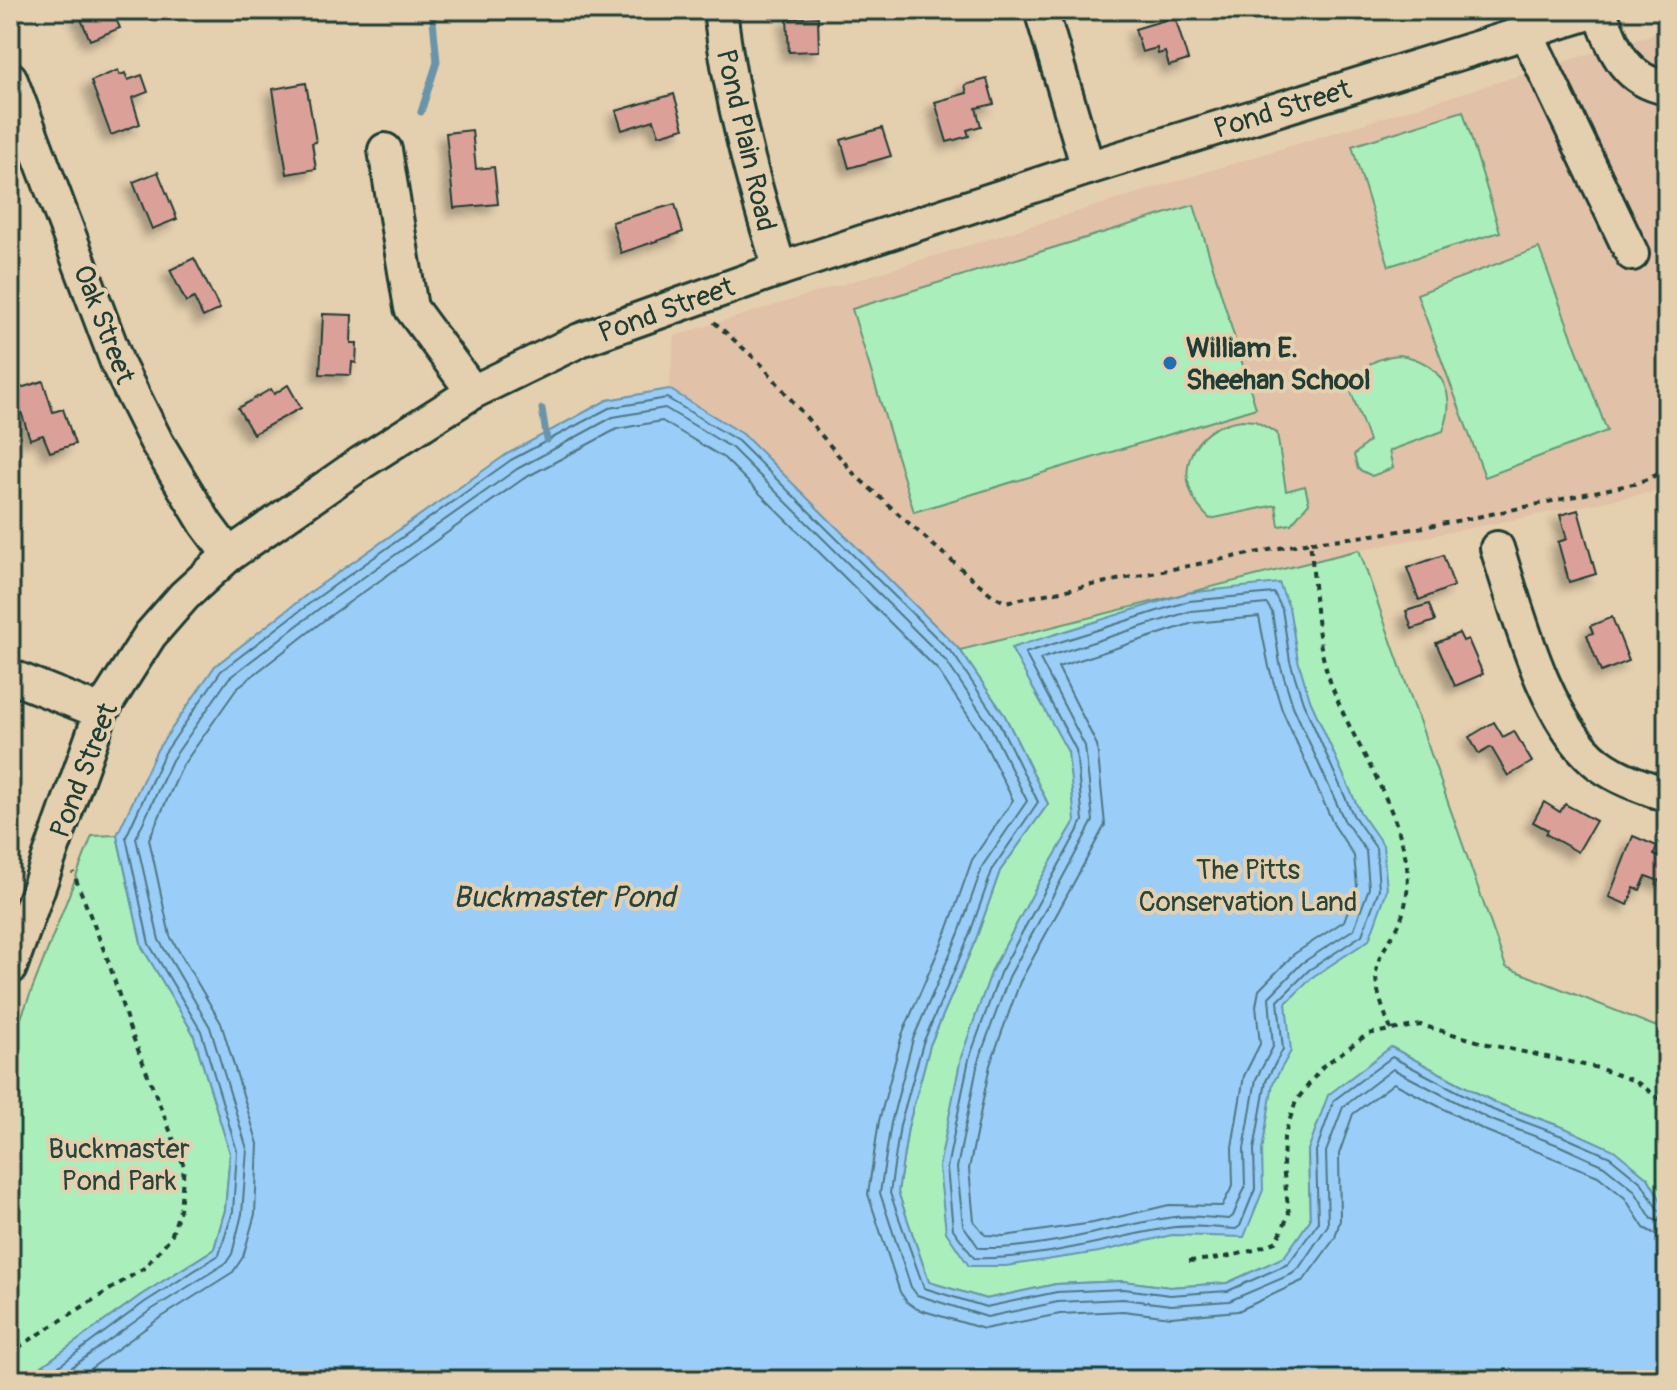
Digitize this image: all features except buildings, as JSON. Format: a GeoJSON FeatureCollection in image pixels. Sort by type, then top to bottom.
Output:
{"type":"FeatureCollection","features":[{"type":"Feature","properties":{"kind":"street","name":"Pond Plain Road"},"geometry":{"type":"LineString","coordinates":[[720,10],[732,90],[755,188],[780,269]]}},
{"type":"Feature","properties":{"kind":"street"},"geometry":{"type":"LineString","coordinates":[[1041,10],[1088,168]]}},
{"type":"Feature","properties":{"kind":"street","name":"Pond Street"},"geometry":{"type":"LineString","coordinates":[[10,968],[101,712],[150,635],[184,596],[229,555],[361,463],[473,392],[580,340],[780,269],[1088,168],[1599,10]]}},
{"type":"Feature","properties":{"kind":"street"},"geometry":{"type":"LineString","coordinates":[[1599,10],[1617,55],[1638,79],[1667,88]]}},
{"type":"Feature","properties":{"kind":"street"},"geometry":{"type":"LineString","coordinates":[[1526,32],[1632,254]]}},
{"type":"Feature","properties":{"kind":"street","name":"Oak Street"},"geometry":{"type":"LineString","coordinates":[[10,78],[118,365],[163,453],[206,524],[229,555]]}},
{"type":"Feature","properties":{"kind":"street"},"geometry":{"type":"LineString","coordinates":[[385,150],[411,308],[473,392]]}},
{"type":"Feature","properties":{"kind":"street"},"geometry":{"type":"LineString","coordinates":[[1497,548],[1524,632],[1570,735],[1600,765],[1633,783],[1667,795]]}},
{"type":"Feature","properties":{"kind":"street"},"geometry":{"type":"LineString","coordinates":[[10,676],[101,712]]}},
{"type":"Feature","properties":{"kind":"path"},"geometry":{"type":"LineString","coordinates":[[709,317],[762,365],[866,486],[992,595],[1005,602],[1310,542],[1369,537],[1490,515],[1638,483],[1661,473],[1667,460]]}},
{"type":"Feature","properties":{"kind":"path"},"geometry":{"type":"LineString","coordinates":[[1310,542],[1316,585],[1314,607],[1328,676],[1379,780],[1406,857],[1407,894],[1400,922],[1382,951],[1376,976],[1391,1030]]}},
{"type":"Feature","properties":{"kind":"path"},"geometry":{"type":"LineString","coordinates":[[10,1357],[22,1345],[144,1268],[171,1237],[180,1209],[184,1166],[73,870]]}},
{"type":"Feature","properties":{"kind":"path"},"geometry":{"type":"LineString","coordinates":[[1189,1261],[1226,1258],[1277,1241],[1289,1214],[1283,1167],[1284,1137],[1296,1101],[1323,1066],[1368,1034],[1421,1025],[1504,1048],[1598,1068],[1635,1081],[1667,1107]]}},
{"type":"Feature","properties":{"kind":"shaded area","name":"William E. Sheehan School"},"geometry":{"type":"Polygon","coordinates":[[[1667,30],[1667,489],[1359,550],[960,650],[743,434],[669,389],[675,336],[1667,30]]]}},
{"type":"Feature","properties":{"kind":"green space"},"geometry":{"type":"Polygon","coordinates":[[[1463,111],[1500,232],[1389,266],[1352,146],[1463,111]]]}},
{"type":"Feature","properties":{"kind":"green space"},"geometry":{"type":"Polygon","coordinates":[[[1194,205],[1256,408],[914,512],[852,309],[1194,205]]]}},
{"type":"Feature","properties":{"kind":"green space"},"geometry":{"type":"Polygon","coordinates":[[[1539,248],[1607,431],[1485,477],[1417,294],[1539,248]]]}},
{"type":"Feature","properties":{"kind":"green space"},"geometry":{"type":"Polygon","coordinates":[[[1400,355],[1426,364],[1436,372],[1447,392],[1447,417],[1443,431],[1389,451],[1393,468],[1372,476],[1358,469],[1354,455],[1369,441],[1349,386],[1370,364],[1400,355]]]}},
{"type":"Feature","properties":{"kind":"green space"},"geometry":{"type":"Polygon","coordinates":[[[1255,421],[1277,433],[1286,491],[1305,486],[1309,503],[1291,524],[1279,526],[1276,505],[1210,519],[1197,504],[1187,473],[1197,444],[1223,424],[1255,421]]]}},
{"type":"Feature","properties":{"kind":"green space","name":"The Pitts Conservation Land"},"geometry":{"type":"Polygon","coordinates":[[[1359,550],[1506,967],[1667,1031],[1667,1211],[1648,1178],[1565,1128],[1496,1103],[1391,1047],[1308,1150],[1310,1220],[1285,1257],[1227,1283],[1170,1287],[1124,1281],[1056,1284],[986,1299],[929,1282],[898,1192],[908,1127],[930,1045],[976,939],[1000,871],[1048,804],[1005,716],[960,650],[1359,550]]]}},
{"type":"Feature","properties":{"kind":"green space","name":"Buckmaster Pond Park"},"geometry":{"type":"Polygon","coordinates":[[[117,835],[142,947],[193,1033],[230,1153],[225,1210],[214,1249],[141,1295],[42,1366],[29,1380],[10,1380],[10,1046],[92,836],[117,835]]]}},
{"type":"Feature","properties":{"kind":"water","name":"Buckmaster Pond"},"geometry":{"type":"Polygon","coordinates":[[[669,389],[743,434],[960,650],[1005,716],[1048,804],[1000,871],[976,939],[930,1045],[908,1127],[898,1192],[929,1282],[986,1299],[1056,1284],[1124,1281],[1170,1287],[1227,1283],[1284,1257],[1310,1220],[1308,1150],[1328,1095],[1391,1047],[1496,1103],[1614,1150],[1648,1178],[1667,1211],[1667,1361],[1651,1380],[29,1380],[42,1366],[141,1295],[214,1249],[225,1210],[230,1153],[193,1033],[142,947],[117,835],[157,750],[215,666],[309,593],[507,454],[607,400],[669,389]]]}},
{"type":"Feature","properties":{"kind":"water"},"geometry":{"type":"Polygon","coordinates":[[[1279,583],[1289,607],[1298,660],[1310,700],[1360,812],[1383,845],[1387,890],[1369,940],[1314,976],[1286,1003],[1291,1051],[1273,1083],[1262,1151],[1263,1190],[1244,1237],[1172,1235],[1099,1252],[1006,1266],[969,1266],[946,1232],[939,1167],[961,1057],[992,970],[1075,821],[1068,752],[1011,648],[1187,593],[1279,583]]]}},
{"type":"Feature","properties":{"kind":"waterway"},"geometry":{"type":"LineString","coordinates":[[421,112],[437,62],[432,10]]}},
{"type":"Feature","properties":{"kind":"waterway"},"geometry":{"type":"LineString","coordinates":[[542,409],[547,440]]}},
{"type":"Feature","properties":{"kind":"place","name":"William E. Sheehan School"},"geometry":{"type":"Point","coordinates":[1170,363]}}]}
